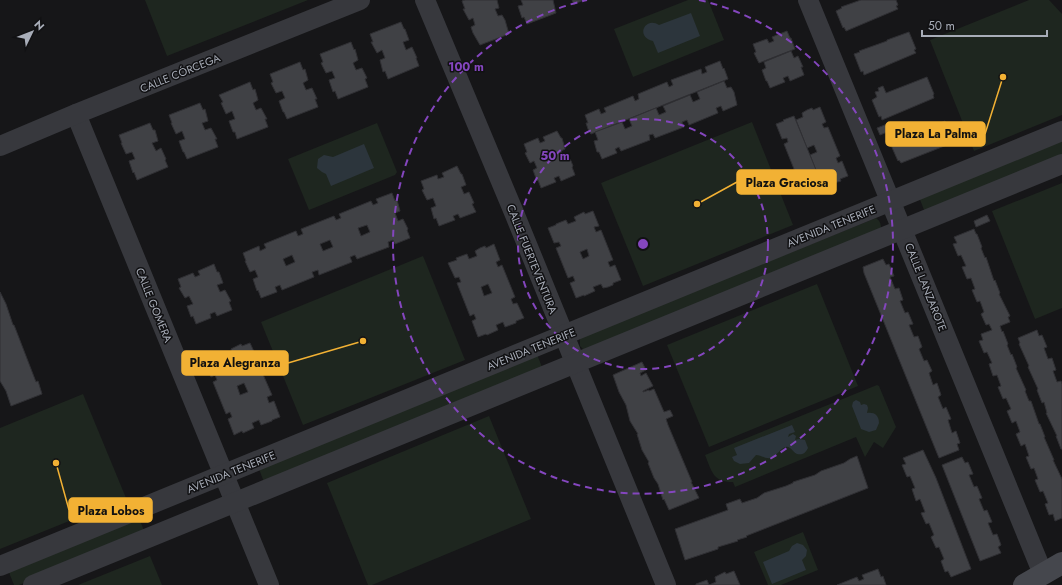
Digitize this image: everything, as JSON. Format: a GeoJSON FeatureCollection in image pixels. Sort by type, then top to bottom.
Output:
{"type":"FeatureCollection","features":[{"type":"Feature","properties":{"kind":"main road"},"geometry":{"type":"LineString","coordinates":[[1024,585],[1062,563]]}},
{"type":"Feature","properties":{"kind":"street","name":"CALLE CÓRCEGA"},"geometry":{"type":"LineString","coordinates":[[0,146],[360,0]]}},
{"type":"Feature","properties":{"kind":"street","name":"CALLE FUERTEVENTURA"},"geometry":{"type":"LineString","coordinates":[[425,0],[666,585]]}},
{"type":"Feature","properties":{"kind":"street","name":"CALLE LANZAROTE"},"geometry":{"type":"LineString","coordinates":[[808,0],[1043,574]]}},
{"type":"Feature","properties":{"kind":"street","name":"CALLE GOMERA"},"geometry":{"type":"LineString","coordinates":[[76,114],[269,585]]}},
{"type":"Feature","properties":{"kind":"street","name":"AVENIDA TENERIFE"},"geometry":{"type":"LineString","coordinates":[[0,566],[1062,131]]}},
{"type":"Feature","properties":{"kind":"street"},"geometry":{"type":"LineString","coordinates":[[33,585],[1062,164]]}},
{"type":"Feature","properties":{"kind":"shaded area"},"geometry":{"type":"Polygon","coordinates":[[[145,0],[308,0],[167,56],[145,0]]]}},
{"type":"Feature","properties":{"kind":"shaded area"},"geometry":{"type":"Polygon","coordinates":[[[688,0],[708,0],[724,40],[633,77],[614,29],[688,0]]]}},
{"type":"Feature","properties":{"kind":"shaded area"},"geometry":{"type":"Polygon","coordinates":[[[1029,0],[1049,0],[1062,14],[1062,115],[974,151],[930,40],[1029,0]]]}},
{"type":"Feature","properties":{"kind":"shaded area"},"geometry":{"type":"Polygon","coordinates":[[[691,13],[700,36],[658,53],[653,41],[644,36],[644,28],[650,23],[659,25],[691,13]]]}},
{"type":"Feature","properties":{"kind":"shaded area"},"geometry":{"type":"Polygon","coordinates":[[[752,122],[793,225],[643,286],[601,183],[752,122]]]}},
{"type":"Feature","properties":{"kind":"shaded area"},"geometry":{"type":"Polygon","coordinates":[[[377,123],[397,172],[395,175],[309,210],[288,159],[377,123]]]}},
{"type":"Feature","properties":{"kind":"shaded area"},"geometry":{"type":"Polygon","coordinates":[[[1062,137],[1062,158],[926,215],[919,197],[1062,137]]]}},
{"type":"Feature","properties":{"kind":"shaded area"},"geometry":{"type":"Polygon","coordinates":[[[364,144],[374,168],[331,186],[326,174],[317,168],[318,159],[324,155],[333,157],[364,144]]]}},
{"type":"Feature","properties":{"kind":"shaded area"},"geometry":{"type":"Polygon","coordinates":[[[1062,183],[1062,308],[1035,319],[992,211],[1062,183]]]}},
{"type":"Feature","properties":{"kind":"shaded area"},"geometry":{"type":"Polygon","coordinates":[[[876,218],[880,223],[881,229],[586,352],[580,346],[580,337],[876,218]]]}},
{"type":"Feature","properties":{"kind":"shaded area"},"geometry":{"type":"Polygon","coordinates":[[[423,256],[465,360],[303,425],[261,322],[423,256]]]}},
{"type":"Feature","properties":{"kind":"shaded area"},"geometry":{"type":"Polygon","coordinates":[[[817,284],[858,386],[709,447],[667,345],[817,284]]]}},
{"type":"Feature","properties":{"kind":"shaded area"},"geometry":{"type":"Polygon","coordinates":[[[536,352],[544,372],[265,485],[258,466],[536,352]]]}},
{"type":"Feature","properties":{"kind":"shaded area"},"geometry":{"type":"Polygon","coordinates":[[[877,385],[879,386],[896,427],[883,448],[874,442],[865,457],[856,437],[735,487],[733,482],[726,482],[714,475],[705,455],[877,385]]]}},
{"type":"Feature","properties":{"kind":"shaded area"},"geometry":{"type":"Polygon","coordinates":[[[83,394],[126,498],[0,549],[0,428],[83,394]]]}},
{"type":"Feature","properties":{"kind":"shaded area"},"geometry":{"type":"Polygon","coordinates":[[[856,400],[860,402],[861,405],[867,405],[867,413],[872,413],[877,416],[879,423],[876,430],[869,432],[861,429],[852,406],[853,402],[856,400]]]}},
{"type":"Feature","properties":{"kind":"shaded area"},"geometry":{"type":"Polygon","coordinates":[[[489,416],[531,519],[372,585],[368,585],[327,483],[489,416]]]}},
{"type":"Feature","properties":{"kind":"shaded area"},"geometry":{"type":"Polygon","coordinates":[[[792,425],[795,432],[789,434],[788,437],[793,434],[796,436],[795,440],[805,440],[808,448],[803,454],[797,454],[791,449],[785,447],[771,458],[756,455],[749,463],[740,464],[734,461],[732,457],[737,455],[734,448],[792,425]]]}},
{"type":"Feature","properties":{"kind":"shaded area"},"geometry":{"type":"Polygon","coordinates":[[[138,516],[145,533],[19,585],[14,585],[8,570],[138,516]]]}},
{"type":"Feature","properties":{"kind":"shaded area"},"geometry":{"type":"Polygon","coordinates":[[[803,532],[818,570],[781,585],[768,585],[754,552],[803,532]]]}},
{"type":"Feature","properties":{"kind":"shaded area"},"geometry":{"type":"Polygon","coordinates":[[[797,543],[803,545],[807,550],[806,556],[802,560],[806,570],[772,584],[763,562],[789,551],[792,546],[797,543]]]}},
{"type":"Feature","properties":{"kind":"shaded area"},"geometry":{"type":"Polygon","coordinates":[[[150,556],[162,585],[78,585],[150,556]]]}},
{"type":"Feature","properties":{"kind":"building"},"geometry":{"type":"Polygon","coordinates":[[[497,0],[499,8],[495,9],[498,16],[502,15],[505,20],[509,34],[480,45],[471,27],[475,25],[473,18],[469,20],[463,9],[465,9],[462,1],[497,0]]]}},
{"type":"Feature","properties":{"kind":"building"},"geometry":{"type":"Polygon","coordinates":[[[521,0],[553,0],[556,13],[527,24],[524,17],[522,18],[518,6],[523,5],[521,0]]]}},
{"type":"Feature","properties":{"kind":"building"},"geometry":{"type":"Polygon","coordinates":[[[572,0],[584,0],[574,4],[572,0]]]}},
{"type":"Feature","properties":{"kind":"building"},"geometry":{"type":"Polygon","coordinates":[[[861,0],[896,0],[898,5],[896,6],[898,9],[846,31],[844,27],[843,28],[836,11],[842,8],[841,7],[861,0]]]}},
{"type":"Feature","properties":{"kind":"building"},"geometry":{"type":"Polygon","coordinates":[[[401,22],[409,40],[403,42],[406,50],[412,47],[419,66],[388,79],[385,71],[383,72],[380,60],[385,58],[382,50],[377,53],[371,42],[373,42],[370,34],[401,22]]]}},
{"type":"Feature","properties":{"kind":"building"},"geometry":{"type":"Polygon","coordinates":[[[787,31],[795,49],[759,63],[754,53],[756,52],[753,44],[767,39],[769,43],[774,41],[772,37],[787,31]]]}},
{"type":"Feature","properties":{"kind":"building"},"geometry":{"type":"Polygon","coordinates":[[[909,32],[916,49],[914,50],[916,53],[864,75],[863,71],[861,72],[854,54],[909,32]]]}},
{"type":"Feature","properties":{"kind":"building"},"geometry":{"type":"Polygon","coordinates":[[[351,42],[358,60],[353,63],[356,70],[362,68],[367,78],[365,79],[368,87],[338,99],[335,91],[333,92],[329,80],[335,78],[332,71],[326,73],[321,63],[323,62],[320,54],[351,42]]]}},
{"type":"Feature","properties":{"kind":"building"},"geometry":{"type":"Polygon","coordinates":[[[791,51],[794,58],[798,56],[803,67],[801,67],[804,75],[790,81],[788,76],[783,78],[785,82],[770,88],[762,70],[766,68],[764,62],[791,51]]]}},
{"type":"Feature","properties":{"kind":"building"},"geometry":{"type":"Polygon","coordinates":[[[720,61],[728,79],[591,134],[588,129],[586,123],[588,123],[585,115],[599,109],[601,114],[606,112],[604,108],[633,96],[635,101],[639,99],[638,94],[667,82],[669,87],[673,85],[671,80],[701,69],[702,74],[707,72],[705,67],[720,61]]]}},
{"type":"Feature","properties":{"kind":"building"},"geometry":{"type":"Polygon","coordinates":[[[300,62],[303,70],[305,69],[308,80],[303,83],[306,90],[312,88],[317,99],[315,99],[318,107],[287,119],[279,101],[285,98],[282,91],[276,93],[271,83],[273,82],[270,74],[300,62]]]}},
{"type":"Feature","properties":{"kind":"building"},"geometry":{"type":"Polygon","coordinates":[[[927,77],[934,94],[934,98],[882,120],[881,116],[879,117],[872,100],[877,97],[875,92],[879,91],[878,88],[883,86],[886,93],[927,77]]]}},
{"type":"Feature","properties":{"kind":"building"},"geometry":{"type":"Polygon","coordinates":[[[724,81],[727,88],[731,87],[734,92],[737,105],[723,111],[721,106],[716,108],[718,113],[689,125],[687,120],[682,122],[684,127],[655,138],[653,134],[649,135],[650,140],[621,151],[619,147],[615,149],[617,153],[602,159],[599,152],[597,152],[594,141],[598,140],[595,132],[622,122],[625,129],[632,126],[629,119],[656,108],[659,115],[666,112],[663,106],[690,95],[693,102],[700,99],[697,92],[724,81]]]}},
{"type":"Feature","properties":{"kind":"building"},"geometry":{"type":"Polygon","coordinates":[[[250,82],[253,90],[255,89],[258,100],[253,103],[256,110],[261,108],[267,119],[265,119],[268,127],[237,139],[229,121],[235,119],[232,111],[226,114],[221,103],[223,102],[219,95],[250,82]]]}},
{"type":"Feature","properties":{"kind":"building"},"geometry":{"type":"Polygon","coordinates":[[[200,103],[203,110],[205,109],[208,121],[202,123],[205,130],[211,128],[217,139],[215,139],[218,147],[187,159],[179,141],[185,139],[182,131],[176,134],[169,115],[200,103]]]}},
{"type":"Feature","properties":{"kind":"building"},"geometry":{"type":"Polygon","coordinates":[[[820,107],[826,122],[822,124],[824,128],[828,127],[840,156],[836,158],[838,163],[842,161],[848,176],[840,179],[841,181],[830,184],[828,180],[821,183],[810,155],[817,152],[814,145],[807,148],[796,120],[803,117],[802,113],[807,110],[812,108],[813,110],[820,107]]]}},
{"type":"Feature","properties":{"kind":"building"},"geometry":{"type":"Polygon","coordinates":[[[794,116],[823,187],[804,194],[798,179],[802,177],[801,172],[796,174],[784,144],[788,142],[787,138],[782,139],[776,124],[794,116]]]}},
{"type":"Feature","properties":{"kind":"building"},"geometry":{"type":"Polygon","coordinates":[[[945,121],[953,138],[951,139],[952,143],[901,163],[899,160],[898,161],[890,143],[945,121]]]}},
{"type":"Feature","properties":{"kind":"building"},"geometry":{"type":"Polygon","coordinates":[[[150,123],[153,130],[155,130],[158,141],[152,143],[156,151],[161,148],[168,167],[137,180],[129,161],[135,159],[132,152],[126,154],[119,135],[150,123]]]}},
{"type":"Feature","properties":{"kind":"building"},"geometry":{"type":"Polygon","coordinates":[[[890,123],[892,130],[880,135],[877,128],[890,123]]]}},
{"type":"Feature","properties":{"kind":"building"},"geometry":{"type":"Polygon","coordinates":[[[557,131],[562,138],[565,149],[561,151],[564,157],[568,156],[571,161],[575,175],[561,181],[559,176],[554,178],[556,182],[541,188],[533,170],[537,168],[534,161],[530,163],[525,153],[527,152],[524,144],[538,138],[540,143],[545,141],[543,137],[557,131]]]}},
{"type":"Feature","properties":{"kind":"building"},"geometry":{"type":"Polygon","coordinates":[[[457,166],[466,185],[461,187],[464,194],[469,192],[476,212],[460,218],[458,214],[453,216],[455,220],[439,226],[436,218],[434,219],[431,208],[436,206],[433,198],[427,200],[422,190],[424,189],[421,181],[437,175],[438,179],[444,177],[442,173],[457,166]]]}},
{"type":"Feature","properties":{"kind":"building"},"geometry":{"type":"Polygon","coordinates":[[[392,193],[395,201],[397,200],[400,211],[395,213],[398,221],[403,219],[408,229],[410,238],[395,244],[393,240],[388,242],[389,247],[357,259],[355,255],[350,257],[352,262],[319,275],[318,270],[312,272],[314,277],[282,290],[280,285],[275,287],[277,292],[261,298],[253,279],[258,277],[255,270],[250,272],[243,253],[259,246],[260,251],[266,248],[264,244],[296,231],[298,236],[303,234],[301,229],[334,216],[336,220],[341,218],[339,214],[371,201],[373,205],[378,203],[376,199],[392,193]],[[367,225],[358,228],[361,236],[370,232],[367,225]],[[330,240],[320,244],[323,251],[333,247],[330,240]],[[292,255],[283,259],[286,266],[295,262],[292,255]]]}},
{"type":"Feature","properties":{"kind":"building"},"geometry":{"type":"Polygon","coordinates":[[[593,211],[599,226],[594,227],[596,232],[601,230],[613,260],[608,262],[610,267],[615,265],[621,280],[608,287],[603,288],[601,284],[593,287],[595,291],[576,298],[570,283],[575,281],[573,276],[568,278],[556,248],[561,246],[559,242],[554,243],[548,228],[566,220],[568,224],[576,221],[574,217],[584,212],[585,214],[593,211]],[[587,249],[580,252],[583,259],[589,256],[587,249]]]}},
{"type":"Feature","properties":{"kind":"building"},"geometry":{"type":"Polygon","coordinates":[[[987,215],[990,221],[976,227],[974,221],[987,215]]]}},
{"type":"Feature","properties":{"kind":"building"},"geometry":{"type":"Polygon","coordinates":[[[974,229],[1000,293],[999,294],[1010,316],[1008,317],[1010,322],[1000,326],[1002,332],[1003,331],[1008,344],[1007,345],[1026,390],[1025,391],[1029,401],[1031,401],[1053,460],[1062,479],[1062,518],[1055,521],[1053,514],[1049,515],[1045,504],[1048,503],[1043,491],[1040,492],[1035,480],[1038,479],[1034,468],[1031,469],[1026,457],[1029,456],[1025,444],[1021,446],[1016,434],[1020,432],[1016,421],[1012,423],[1007,411],[1011,409],[1006,398],[1003,399],[998,387],[1001,386],[997,375],[993,376],[989,364],[992,363],[987,352],[984,353],[979,341],[983,340],[981,334],[992,330],[989,324],[986,325],[981,314],[984,312],[980,301],[977,302],[972,290],[975,289],[971,278],[967,279],[962,267],[966,266],[961,255],[958,256],[953,244],[957,243],[954,237],[974,229]]]}},
{"type":"Feature","properties":{"kind":"building"},"geometry":{"type":"Polygon","coordinates":[[[494,244],[500,260],[496,262],[498,267],[502,265],[515,297],[511,299],[513,304],[517,303],[524,318],[505,327],[503,322],[496,325],[498,330],[478,337],[472,321],[476,319],[474,314],[470,316],[457,283],[461,282],[459,277],[455,278],[448,263],[467,254],[469,259],[477,256],[475,251],[485,246],[486,248],[494,244]],[[488,284],[481,287],[484,296],[492,293],[488,284]]]}},
{"type":"Feature","properties":{"kind":"building"},"geometry":{"type":"Polygon","coordinates":[[[883,259],[886,265],[889,264],[894,276],[890,277],[895,289],[899,288],[903,300],[900,301],[905,313],[908,312],[913,324],[909,325],[914,337],[918,336],[922,347],[919,349],[924,361],[927,360],[932,371],[929,373],[933,385],[937,383],[941,395],[938,397],[943,409],[946,407],[951,419],[948,420],[952,433],[956,431],[960,443],[957,444],[959,450],[939,458],[864,273],[863,267],[883,259]]]}},
{"type":"Feature","properties":{"kind":"building"},"geometry":{"type":"Polygon","coordinates":[[[214,264],[223,283],[217,285],[220,292],[225,290],[231,301],[229,302],[232,310],[217,316],[215,312],[210,314],[211,318],[196,324],[193,316],[191,317],[187,306],[193,304],[189,296],[185,298],[179,288],[181,287],[178,279],[193,273],[195,277],[200,275],[198,271],[214,264]]]}},
{"type":"Feature","properties":{"kind":"building"},"geometry":{"type":"Polygon","coordinates":[[[0,292],[36,382],[38,381],[42,394],[11,406],[6,391],[0,381],[0,292]]]}},
{"type":"Feature","properties":{"kind":"building"},"geometry":{"type":"Polygon","coordinates":[[[1037,330],[1039,336],[1042,335],[1047,347],[1044,348],[1048,359],[1052,358],[1056,370],[1053,371],[1057,382],[1061,381],[1062,384],[1062,449],[1019,344],[1018,338],[1037,330]]]}},
{"type":"Feature","properties":{"kind":"building"},"geometry":{"type":"Polygon","coordinates":[[[250,343],[257,358],[252,360],[254,365],[258,363],[272,395],[267,397],[269,403],[274,401],[280,417],[261,425],[259,420],[252,423],[254,428],[234,435],[228,419],[232,417],[230,412],[226,414],[213,382],[217,380],[215,375],[211,377],[204,361],[223,352],[225,358],[233,355],[231,349],[241,344],[242,346],[250,343]],[[244,383],[237,386],[240,395],[248,392],[244,383]]]}},
{"type":"Feature","properties":{"kind":"building"},"geometry":{"type":"Polygon","coordinates":[[[642,362],[646,370],[640,373],[641,376],[646,373],[653,386],[643,392],[654,389],[664,412],[670,410],[673,416],[666,419],[691,482],[699,498],[669,510],[664,499],[663,500],[658,484],[648,463],[649,462],[642,450],[638,434],[630,421],[626,405],[619,392],[613,375],[642,362]]]}},
{"type":"Feature","properties":{"kind":"building"},"geometry":{"type":"Polygon","coordinates":[[[923,450],[936,478],[971,569],[951,577],[948,571],[945,572],[941,561],[944,559],[939,547],[936,548],[931,537],[934,535],[929,523],[926,524],[921,513],[925,512],[920,499],[916,501],[912,489],[915,488],[910,476],[907,477],[902,465],[906,464],[903,458],[923,450]]]}},
{"type":"Feature","properties":{"kind":"building"},"geometry":{"type":"Polygon","coordinates":[[[857,456],[868,488],[746,536],[747,537],[737,540],[738,541],[718,547],[718,549],[685,560],[675,529],[728,510],[726,504],[740,499],[742,503],[757,498],[764,493],[815,475],[857,456]]]}},
{"type":"Feature","properties":{"kind":"building"},"geometry":{"type":"Polygon","coordinates":[[[962,457],[965,463],[968,462],[973,474],[969,475],[974,487],[977,486],[982,498],[979,499],[984,511],[987,510],[992,522],[988,523],[993,535],[997,534],[1001,545],[998,547],[1001,553],[980,561],[942,465],[962,457]]]}},
{"type":"Feature","properties":{"kind":"building"},"geometry":{"type":"Polygon","coordinates":[[[878,569],[881,577],[883,576],[886,585],[837,585],[857,577],[859,581],[864,579],[862,575],[878,569]]]}},
{"type":"Feature","properties":{"kind":"building"},"geometry":{"type":"Polygon","coordinates":[[[734,571],[740,585],[709,585],[716,582],[715,577],[725,572],[726,574],[734,571]]]}},
{"type":"Feature","properties":{"kind":"building"},"geometry":{"type":"Polygon","coordinates":[[[707,580],[709,585],[696,585],[696,584],[707,580]]]}},
{"type":"Feature","properties":{"kind":"place","name":"Plaza La Palma"},"geometry":{"type":"Point","coordinates":[1003,77]}},
{"type":"Feature","properties":{"kind":"place","name":"Plaza Graciosa"},"geometry":{"type":"Point","coordinates":[697,204]}},
{"type":"Feature","properties":{"kind":"place","name":"Plaza Alegranza"},"geometry":{"type":"Point","coordinates":[363,341]}},
{"type":"Feature","properties":{"kind":"place","name":"Plaza Lobos"},"geometry":{"type":"Point","coordinates":[56,463]}}]}
